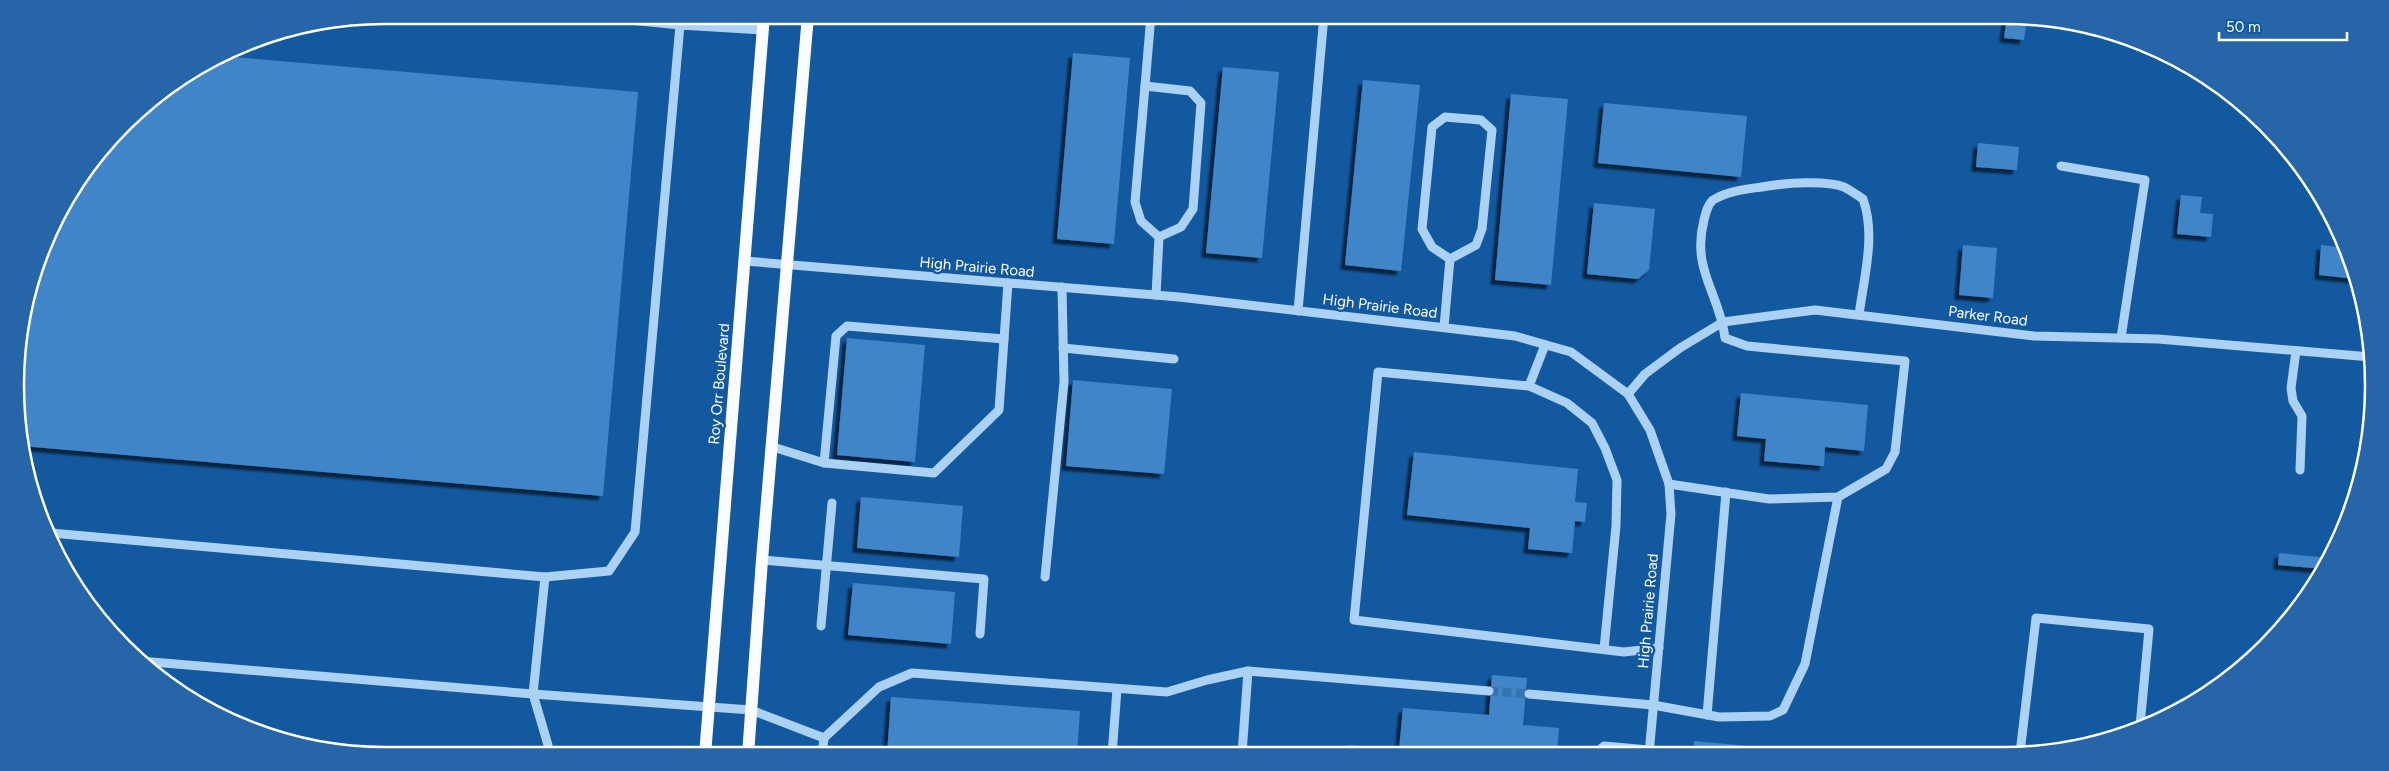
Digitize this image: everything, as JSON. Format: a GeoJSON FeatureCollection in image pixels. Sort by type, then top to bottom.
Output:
{"type":"FeatureCollection","features":[{"type":"Feature","properties":{"kind":"main road","name":"Roy Orr Boulevard"},"geometry":{"type":"LineString","coordinates":[[705,747],[763,24]]}},
{"type":"Feature","properties":{"kind":"main road"},"geometry":{"type":"LineString","coordinates":[[749,747],[762,560],[773,448],[807,24]]}},
{"type":"Feature","properties":{"kind":"street"},"geometry":{"type":"LineString","coordinates":[[670,24],[763,30]]}},
{"type":"Feature","properties":{"kind":"street"},"geometry":{"type":"LineString","coordinates":[[1150,24],[1135,202],[1141,221],[1159,237]]}},
{"type":"Feature","properties":{"kind":"street"},"geometry":{"type":"LineString","coordinates":[[1298,311],[1323,24]]}},
{"type":"Feature","properties":{"kind":"street"},"geometry":{"type":"LineString","coordinates":[[55,532],[545,577],[609,571],[634,532],[680,25]]}},
{"type":"Feature","properties":{"kind":"street"},"geometry":{"type":"LineString","coordinates":[[1144,86],[1190,91],[1201,103],[1193,209],[1181,227],[1159,237]]}},
{"type":"Feature","properties":{"kind":"street"},"geometry":{"type":"LineString","coordinates":[[1444,117],[1481,120],[1492,130],[1482,229],[1476,245],[1450,259],[1432,247],[1422,229],[1432,127],[1444,117]]}},
{"type":"Feature","properties":{"kind":"street"},"geometry":{"type":"LineString","coordinates":[[2061,166],[2145,180],[2121,338]]}},
{"type":"Feature","properties":{"kind":"street"},"geometry":{"type":"LineString","coordinates":[[1669,484],[1769,499],[1838,497],[1886,469],[1895,452],[1905,362],[1738,344],[1724,338],[1723,322],[1704,275],[1701,247],[1702,228],[1708,206],[1728,193],[1790,185],[1817,184],[1842,187],[1863,199],[1868,211],[1870,232],[1860,315]]}},
{"type":"Feature","properties":{"kind":"street"},"geometry":{"type":"LineString","coordinates":[[1156,295],[1159,237]]}},
{"type":"Feature","properties":{"kind":"street"},"geometry":{"type":"LineString","coordinates":[[1444,327],[1450,259]]}},
{"type":"Feature","properties":{"kind":"street","name":"High Prairie Road"},"geometry":{"type":"LineString","coordinates":[[745,261],[1156,295],[1515,336],[1571,352],[1628,394],[1650,430],[1669,484],[1671,514],[1649,747]]}},
{"type":"Feature","properties":{"kind":"street"},"geometry":{"type":"LineString","coordinates":[[773,448],[824,462],[934,473],[999,410],[1008,283]]}},
{"type":"Feature","properties":{"kind":"street"},"geometry":{"type":"LineString","coordinates":[[1046,577],[1064,382],[1062,287]]}},
{"type":"Feature","properties":{"kind":"street","name":"Parker Road"},"geometry":{"type":"LineString","coordinates":[[1628,394],[1645,374],[1680,348],[1723,322],[1815,310],[2034,336],[2158,338],[2364,356]]}},
{"type":"Feature","properties":{"kind":"street"},"geometry":{"type":"LineString","coordinates":[[824,462],[836,336],[847,326],[1004,339]]}},
{"type":"Feature","properties":{"kind":"street"},"geometry":{"type":"LineString","coordinates":[[1529,386],[1545,344]]}},
{"type":"Feature","properties":{"kind":"street"},"geometry":{"type":"LineString","coordinates":[[1063,348],[1174,359]]}},
{"type":"Feature","properties":{"kind":"street"},"geometry":{"type":"LineString","coordinates":[[2296,351],[2291,388],[2293,401],[2302,416],[2300,470]]}},
{"type":"Feature","properties":{"kind":"street"},"geometry":{"type":"LineString","coordinates":[[1604,649],[1616,526],[1616,480],[1605,448],[1592,423],[1567,403],[1529,386],[1378,372],[1354,620],[1624,652],[1659,648]]}},
{"type":"Feature","properties":{"kind":"street"},"geometry":{"type":"LineString","coordinates":[[1708,715],[1726,492]]}},
{"type":"Feature","properties":{"kind":"street"},"geometry":{"type":"LineString","coordinates":[[1529,694],[1653,705],[1719,717],[1770,716],[1782,710],[1805,664],[1838,497]]}},
{"type":"Feature","properties":{"kind":"street"},"geometry":{"type":"LineString","coordinates":[[821,626],[832,503]]}},
{"type":"Feature","properties":{"kind":"street"},"geometry":{"type":"LineString","coordinates":[[762,560],[984,579],[980,634]]}},
{"type":"Feature","properties":{"kind":"street"},"geometry":{"type":"LineString","coordinates":[[545,577],[533,694],[548,747]]}},
{"type":"Feature","properties":{"kind":"street"},"geometry":{"type":"LineString","coordinates":[[2021,746],[2036,618],[2149,629],[2141,721]]}},
{"type":"Feature","properties":{"kind":"street"},"geometry":{"type":"LineString","coordinates":[[153,662],[751,710],[824,738]]}},
{"type":"Feature","properties":{"kind":"street"},"geometry":{"type":"LineString","coordinates":[[1243,747],[1248,671]]}},
{"type":"Feature","properties":{"kind":"street"},"geometry":{"type":"LineString","coordinates":[[823,747],[824,738],[879,687],[912,673],[1167,692],[1248,671],[1489,691]]}},
{"type":"Feature","properties":{"kind":"street"},"geometry":{"type":"LineString","coordinates":[[1113,747],[1117,689]]}},
{"type":"Feature","properties":{"kind":"building"},"geometry":{"type":"Polygon","coordinates":[[[2006,24],[2026,25],[2024,40],[2004,38],[2006,24]]]}},
{"type":"Feature","properties":{"kind":"building"},"geometry":{"type":"Polygon","coordinates":[[[1073,53],[1130,58],[1114,244],[1057,239],[1073,53]]]}},
{"type":"Feature","properties":{"kind":"building"},"geometry":{"type":"Polygon","coordinates":[[[234,57],[638,92],[603,496],[29,447],[24,386],[27,338],[36,292],[51,247],[72,205],[85,185],[99,165],[130,130],[165,99],[185,85],[234,57]]]}},
{"type":"Feature","properties":{"kind":"building"},"geometry":{"type":"Polygon","coordinates":[[[1223,67],[1279,72],[1262,258],[1206,253],[1223,67]]]}},
{"type":"Feature","properties":{"kind":"building"},"geometry":{"type":"Polygon","coordinates":[[[1363,80],[1420,85],[1401,271],[1345,265],[1363,80]]]}},
{"type":"Feature","properties":{"kind":"building"},"geometry":{"type":"Polygon","coordinates":[[[1511,94],[1568,99],[1551,285],[1495,280],[1511,94]]]}},
{"type":"Feature","properties":{"kind":"building"},"geometry":{"type":"Polygon","coordinates":[[[1604,103],[1747,116],[1741,177],[1598,163],[1604,103]]]}},
{"type":"Feature","properties":{"kind":"building"},"geometry":{"type":"Polygon","coordinates":[[[1978,143],[2019,147],[2017,170],[1976,167],[1978,143]]]}},
{"type":"Feature","properties":{"kind":"building"},"geometry":{"type":"Polygon","coordinates":[[[2181,195],[2202,197],[2200,213],[2213,214],[2211,237],[2177,234],[2181,195]]]}},
{"type":"Feature","properties":{"kind":"building"},"geometry":{"type":"Polygon","coordinates":[[[1594,203],[1655,209],[1649,270],[1638,279],[1587,274],[1594,203]]]}},
{"type":"Feature","properties":{"kind":"building"},"geometry":{"type":"Polygon","coordinates":[[[1963,245],[1997,248],[1993,298],[1959,295],[1963,245]]]}},
{"type":"Feature","properties":{"kind":"building"},"geometry":{"type":"Polygon","coordinates":[[[2321,245],[2338,247],[2349,278],[2319,275],[2321,245]]]}},
{"type":"Feature","properties":{"kind":"building"},"geometry":{"type":"Polygon","coordinates":[[[847,338],[925,345],[915,462],[837,455],[847,338]]]}},
{"type":"Feature","properties":{"kind":"building"},"geometry":{"type":"Polygon","coordinates":[[[1073,380],[1172,389],[1164,474],[1066,466],[1073,380]]]}},
{"type":"Feature","properties":{"kind":"building"},"geometry":{"type":"Polygon","coordinates":[[[1741,393],[1868,405],[1864,451],[1825,447],[1824,466],[1764,461],[1766,439],[1737,436],[1741,393]]]}},
{"type":"Feature","properties":{"kind":"building"},"geometry":{"type":"Polygon","coordinates":[[[1414,452],[1578,469],[1575,502],[1587,503],[1585,522],[1575,521],[1572,553],[1528,549],[1530,528],[1407,515],[1414,452]]]}},
{"type":"Feature","properties":{"kind":"building"},"geometry":{"type":"Polygon","coordinates":[[[861,497],[963,506],[959,557],[857,548],[861,497]]]}},
{"type":"Feature","properties":{"kind":"building"},"geometry":{"type":"Polygon","coordinates":[[[2279,553],[2322,557],[2316,568],[2278,565],[2279,553]]]}},
{"type":"Feature","properties":{"kind":"building"},"geometry":{"type":"Polygon","coordinates":[[[853,583],[955,592],[951,644],[848,635],[853,583]]]}},
{"type":"Feature","properties":{"kind":"building"},"geometry":{"type":"Polygon","coordinates":[[[1492,675],[1527,678],[1523,725],[1559,728],[1558,747],[1399,747],[1403,708],[1489,715],[1492,675]]]}},
{"type":"Feature","properties":{"kind":"building"},"geometry":{"type":"Polygon","coordinates":[[[891,697],[1080,711],[1078,747],[888,747],[891,697]]]}},
{"type":"Feature","properties":{"kind":"building"},"geometry":{"type":"Polygon","coordinates":[[[1694,741],[1758,747],[1694,747],[1694,741]]]}},
{"type":"Feature","properties":{"kind":"building"},"geometry":{"type":"Polygon","coordinates":[[[1348,745],[1368,747],[1348,747],[1348,745]]]}},
{"type":"Feature","properties":{"kind":"tunnel"},"geometry":{"type":"LineString","coordinates":[[1489,691],[1529,694]]}}]}
